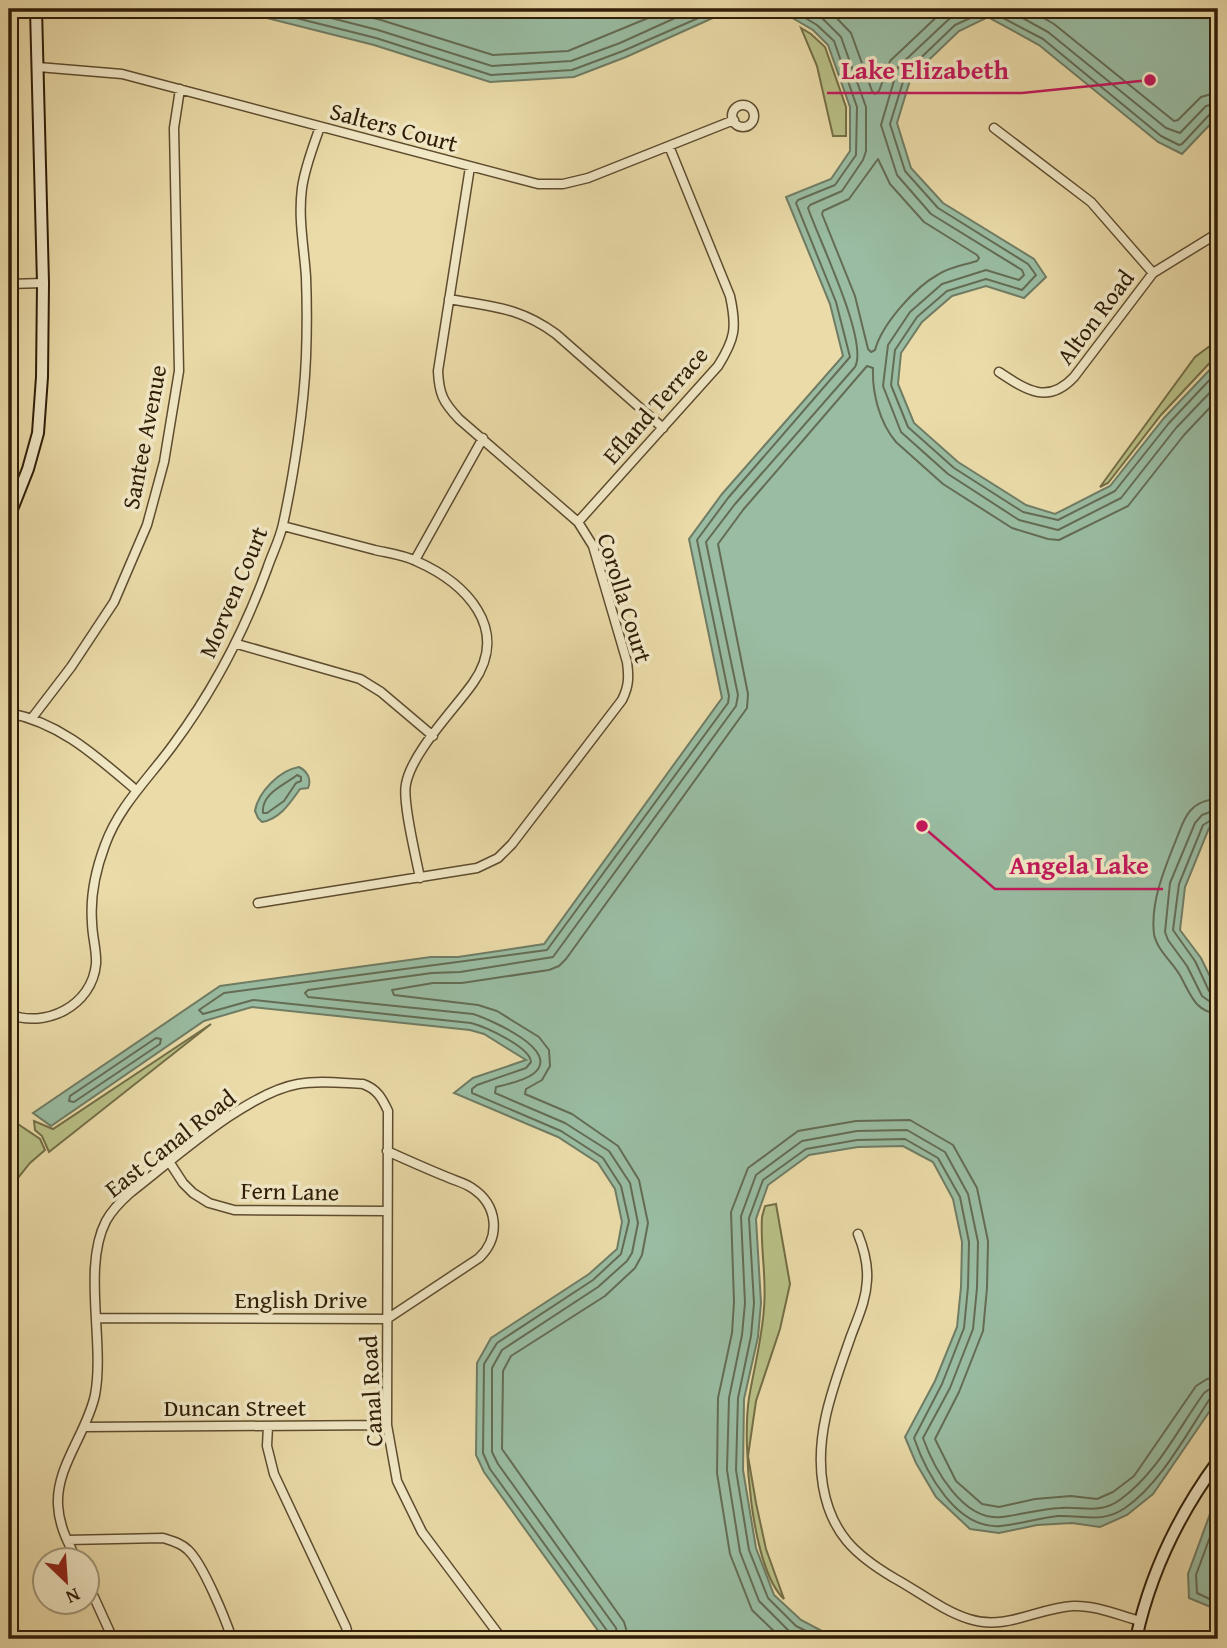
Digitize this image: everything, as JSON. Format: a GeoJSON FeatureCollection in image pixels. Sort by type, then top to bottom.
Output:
{"type":"FeatureCollection","features":[{"type":"Feature","properties":{"kind":"street"},"geometry":{"type":"LineString","coordinates":[[9,517],[28,470],[38,433],[43,377],[36,9]]}},
{"type":"Feature","properties":{"kind":"street","name":"Salters Court"},"geometry":{"type":"LineString","coordinates":[[38,68],[90,69],[121,74],[538,184],[562,184],[588,178],[734,120]]}},
{"type":"Feature","properties":{"kind":"street","name":"Santee Avenue"},"geometry":{"type":"LineString","coordinates":[[32,718],[71,667],[114,602],[147,526],[164,462],[179,371],[174,128],[180,89]]}},
{"type":"Feature","properties":{"kind":"street","name":"Morven Court"},"geometry":{"type":"LineString","coordinates":[[9,1014],[29,1019],[50,1017],[63,1012],[81,998],[92,980],[96,964],[92,919],[94,880],[111,829],[136,790],[202,703],[237,644],[283,526],[297,441],[306,358],[306,277],[300,215],[302,186],[320,127]]}},
{"type":"Feature","properties":{"kind":"street"},"geometry":{"type":"LineString","coordinates":[[994,128],[1091,202],[1153,273]]}},
{"type":"Feature","properties":{"kind":"street","name":"Efland Terrace"},"geometry":{"type":"LineString","coordinates":[[578,522],[718,366],[732,343],[736,321],[730,296],[669,146]]}},
{"type":"Feature","properties":{"kind":"street","name":"Corolla Court"},"geometry":{"type":"LineString","coordinates":[[258,903],[477,868],[498,858],[512,844],[622,700],[626,690],[629,678],[627,662],[593,546],[578,522],[446,405],[439,389],[438,370],[470,167]]}},
{"type":"Feature","properties":{"kind":"street","name":"Alton Road"},"geometry":{"type":"LineString","coordinates":[[999,372],[1034,392],[1048,393],[1063,387],[1074,377],[1153,273],[1218,233]]}},
{"type":"Feature","properties":{"kind":"street"},"geometry":{"type":"LineString","coordinates":[[9,284],[43,283]]}},
{"type":"Feature","properties":{"kind":"street"},"geometry":{"type":"LineString","coordinates":[[449,299],[517,311],[537,320],[663,428]]}},
{"type":"Feature","properties":{"kind":"street"},"geometry":{"type":"LineString","coordinates":[[415,560],[483,438]]}},
{"type":"Feature","properties":{"kind":"street"},"geometry":{"type":"LineString","coordinates":[[283,526],[415,560],[452,582],[474,603],[485,623],[489,645],[486,662],[475,681],[412,764],[405,785],[419,878]]}},
{"type":"Feature","properties":{"kind":"street"},"geometry":{"type":"LineString","coordinates":[[237,644],[360,679],[381,692],[433,736]]}},
{"type":"Feature","properties":{"kind":"street"},"geometry":{"type":"LineString","coordinates":[[9,713],[32,718],[73,739],[136,790]]}},
{"type":"Feature","properties":{"kind":"street","name":"East Canal Road"},"geometry":{"type":"LineString","coordinates":[[70,1546],[61,1528],[59,1486],[90,1413],[95,1393],[98,1357],[96,1249],[106,1222],[115,1208],[130,1193],[244,1106],[279,1088],[315,1082],[363,1084],[376,1092],[388,1111],[387,1151]]}},
{"type":"Feature","properties":{"kind":"street","name":"Canal Road"},"geometry":{"type":"LineString","coordinates":[[387,1151],[387,1425],[397,1481],[408,1507],[442,1561],[502,1639]]}},
{"type":"Feature","properties":{"kind":"street","name":"English Drive"},"geometry":{"type":"LineString","coordinates":[[96,1318],[387,1319],[479,1258],[493,1237],[495,1225],[486,1200],[471,1187],[387,1151]]}},
{"type":"Feature","properties":{"kind":"street","name":"Fern Lane"},"geometry":{"type":"LineString","coordinates":[[170,1163],[193,1193],[209,1203],[234,1210],[387,1211]]}},
{"type":"Feature","properties":{"kind":"street"},"geometry":{"type":"LineString","coordinates":[[858,1234],[865,1253],[867,1280],[863,1308],[828,1404],[821,1434],[819,1463],[826,1504],[838,1530],[866,1561],[968,1619],[1000,1623],[1076,1606],[1140,1621]]}},
{"type":"Feature","properties":{"kind":"street","name":"Duncan Street"},"geometry":{"type":"LineString","coordinates":[[84,1427],[387,1425]]}},
{"type":"Feature","properties":{"kind":"street"},"geometry":{"type":"LineString","coordinates":[[268,1426],[267,1446],[274,1474],[346,1627],[349,1639]]}},
{"type":"Feature","properties":{"kind":"street"},"geometry":{"type":"LineString","coordinates":[[1136,1639],[1156,1572],[1177,1527],[1218,1461]]}},
{"type":"Feature","properties":{"kind":"street"},"geometry":{"type":"LineString","coordinates":[[67,1540],[163,1538],[175,1541],[187,1549],[198,1562],[232,1639]]}},
{"type":"Feature","properties":{"kind":"street"},"geometry":{"type":"LineString","coordinates":[[102,1615],[113,1639]]}},
{"type":"Feature","properties":{"kind":"shaded area"},"geometry":{"type":"Polygon","coordinates":[[[801,28],[825,47],[846,107],[846,136],[833,136],[817,66],[801,28]]]}},
{"type":"Feature","properties":{"kind":"shaded area"},"geometry":{"type":"Polygon","coordinates":[[[1218,340],[1218,354],[1161,415],[1108,483],[1100,487],[1195,357],[1218,340]]]}},
{"type":"Feature","properties":{"kind":"shaded area"},"geometry":{"type":"Polygon","coordinates":[[[211,1024],[49,1152],[42,1136],[35,1130],[34,1121],[53,1129],[211,1024]]]}},
{"type":"Feature","properties":{"kind":"shaded area"},"geometry":{"type":"Polygon","coordinates":[[[9,1118],[40,1139],[45,1150],[14,1183],[9,1216],[9,1118]]]}},
{"type":"Feature","properties":{"kind":"shaded area"},"geometry":{"type":"Polygon","coordinates":[[[776,1204],[790,1284],[780,1329],[756,1401],[748,1456],[766,1549],[784,1599],[773,1583],[757,1534],[748,1473],[747,1444],[749,1398],[764,1308],[762,1217],[765,1206],[776,1204]]]}},
{"type":"Feature","properties":{"kind":"shaded area"},"geometry":{"type":"Polygon","coordinates":[[[9,1216],[11,1259],[9,1318],[9,1216]]]}},
{"type":"Feature","properties":{"kind":"water"},"geometry":{"type":"Polygon","coordinates":[[[231,9],[742,9],[715,17],[574,77],[490,82],[374,45],[231,9]]]}},
{"type":"Feature","properties":{"kind":"water"},"geometry":{"type":"Polygon","coordinates":[[[777,9],[1218,9],[1218,116],[1182,154],[1158,142],[1039,45],[988,17],[959,31],[911,77],[897,123],[911,168],[943,203],[1034,259],[1046,277],[1024,298],[986,286],[952,296],[922,322],[901,353],[898,384],[914,423],[958,462],[1026,505],[1055,514],[1110,486],[1164,418],[1218,361],[1218,824],[1209,828],[1185,887],[1180,930],[1201,958],[1218,993],[1218,1399],[1153,1494],[1127,1515],[1100,1527],[1072,1523],[1037,1525],[999,1533],[970,1529],[936,1497],[916,1463],[905,1437],[935,1381],[957,1327],[962,1242],[953,1199],[933,1162],[903,1146],[858,1147],[809,1155],[768,1185],[756,1219],[761,1303],[758,1337],[744,1399],[743,1470],[756,1548],[774,1595],[801,1620],[837,1639],[604,1639],[484,1472],[476,1455],[477,1363],[491,1338],[589,1274],[617,1249],[622,1222],[615,1189],[598,1163],[558,1137],[454,1093],[473,1078],[526,1060],[484,1034],[470,1030],[252,1007],[204,1021],[51,1126],[33,1113],[220,986],[544,944],[722,698],[689,539],[722,494],[843,356],[830,304],[786,197],[831,179],[850,151],[850,107],[828,45],[813,30],[777,9]]]}},
{"type":"Feature","properties":{"kind":"water"},"geometry":{"type":"Polygon","coordinates":[[[299,767],[308,776],[308,788],[300,789],[279,814],[262,822],[255,811],[260,797],[278,777],[299,767]]]}},
{"type":"Feature","properties":{"kind":"water"},"geometry":{"type":"Polygon","coordinates":[[[1210,1514],[1218,1518],[1218,1610],[1189,1598],[1188,1574],[1210,1514]]]}},
{"type":"Feature","properties":{"kind":"place","name":"Lake Elizabeth"},"geometry":{"type":"Point","coordinates":[1150,80]}},
{"type":"Feature","properties":{"kind":"place","name":"Angela Lake"},"geometry":{"type":"Point","coordinates":[922,826]}}]}
